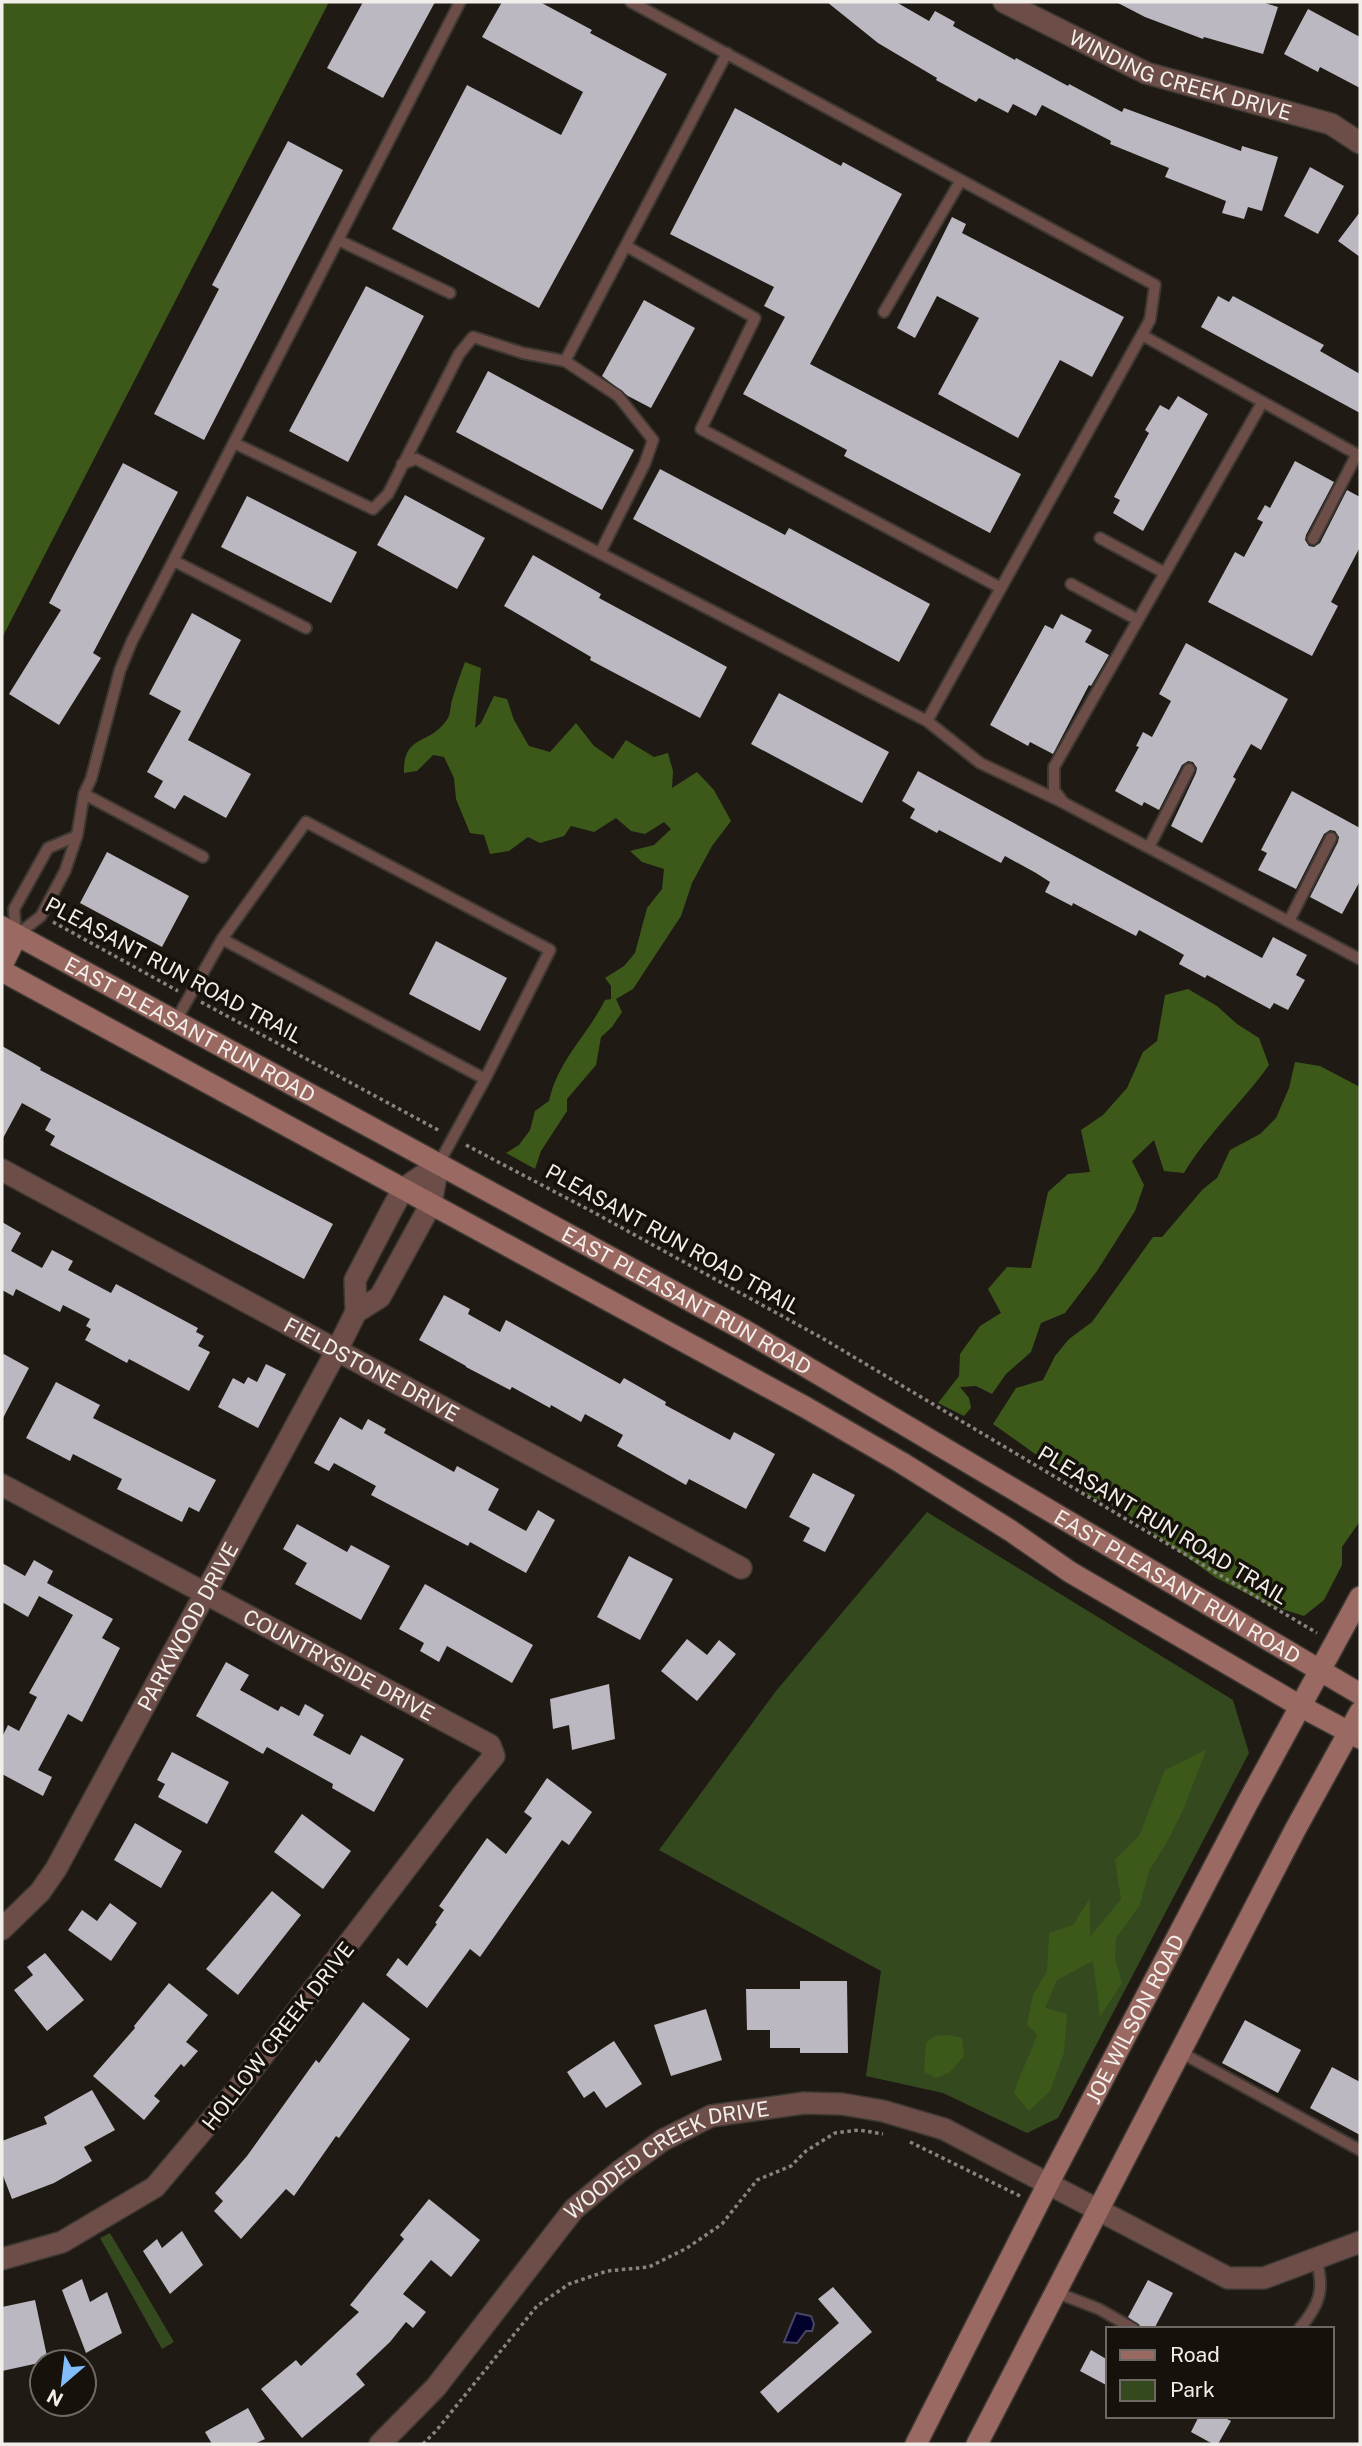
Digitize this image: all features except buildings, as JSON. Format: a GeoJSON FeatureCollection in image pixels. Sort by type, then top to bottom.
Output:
{"type":"FeatureCollection","features":[{"type":"Feature","properties":{"kind":"main road"},"geometry":{"type":"LineString","coordinates":[[2,965],[9,931]]}},
{"type":"Feature","properties":{"kind":"main road","name":"EAST PLEASANT RUN ROAD"},"geometry":{"type":"LineString","coordinates":[[9,931],[744,1330],[1360,1695]]}},
{"type":"Feature","properties":{"kind":"main road","name":"EAST PLEASANT RUN ROAD"},"geometry":{"type":"LineString","coordinates":[[2,971],[859,1438],[1011,1531],[1070,1572],[1300,1706],[1355,1735]]}},
{"type":"Feature","properties":{"kind":"main road","name":"JOE WILSON ROAD"},"geometry":{"type":"LineString","coordinates":[[916,2444],[1049,2182],[1360,1597]]}},
{"type":"Feature","properties":{"kind":"main road"},"geometry":{"type":"LineString","coordinates":[[977,2444],[1295,1830],[1355,1735],[1360,1712]]}},
{"type":"Feature","properties":{"kind":"street","name":"WINDING CREEK DRIVE"},"geometry":{"type":"LineString","coordinates":[[1003,2],[1146,73],[1331,124],[1360,142]]}},
{"type":"Feature","properties":{"kind":"street","name":"PARKWOOD DRIVE"},"geometry":{"type":"LineString","coordinates":[[2,1929],[40,1892],[56,1869],[206,1593],[356,1312],[355,1280],[403,1189],[438,1165]]}},
{"type":"Feature","properties":{"kind":"street","name":"PARKWOOD DRIVE"},"geometry":{"type":"LineString","coordinates":[[356,1312],[380,1297],[430,1204],[438,1165]]}},
{"type":"Feature","properties":{"kind":"street","name":"FIELDSTONE DRIVE"},"geometry":{"type":"LineString","coordinates":[[2,1170],[741,1568]]}},
{"type":"Feature","properties":{"kind":"street","name":"COUNTRYSIDE DRIVE"},"geometry":{"type":"LineString","coordinates":[[2,1485],[490,1745]]}},
{"type":"Feature","properties":{"kind":"street","name":"HOLLOW CREEK DRIVE"},"geometry":{"type":"LineString","coordinates":[[2,2259],[62,2242],[155,2187],[227,2103],[495,1756],[490,1745]]}},
{"type":"Feature","properties":{"kind":"street","name":"WOODED CREEK DRIVE"},"geometry":{"type":"LineString","coordinates":[[380,2444],[436,2387],[574,2209],[663,2140],[711,2116],[804,2103],[842,2104],[883,2111],[944,2129],[1228,2278],[1264,2278],[1360,2242]]}},
{"type":"Feature","properties":{"kind":"lane"},"geometry":{"type":"LineString","coordinates":[[9,931],[41,916],[65,872],[77,836],[84,794],[94,768],[120,670],[460,2]]}},
{"type":"Feature","properties":{"kind":"lane"},"geometry":{"type":"LineString","coordinates":[[631,2],[1155,285],[1150,320],[927,721]]}},
{"type":"Feature","properties":{"kind":"lane"},"geometry":{"type":"LineString","coordinates":[[565,361],[727,54]]}},
{"type":"Feature","properties":{"kind":"lane"},"geometry":{"type":"LineString","coordinates":[[884,312],[961,180]]}},
{"type":"Feature","properties":{"kind":"lane"},"geometry":{"type":"LineString","coordinates":[[338,240],[450,293]]}},
{"type":"Feature","properties":{"kind":"lane"},"geometry":{"type":"LineString","coordinates":[[626,246],[755,318],[701,429],[1001,588]]}},
{"type":"Feature","properties":{"kind":"lane"},"geometry":{"type":"LineString","coordinates":[[1142,335],[1359,455],[1313,539]]}},
{"type":"Feature","properties":{"kind":"lane"},"geometry":{"type":"LineString","coordinates":[[234,443],[373,509],[388,495],[459,354],[473,337],[523,353],[565,361],[618,396],[653,440],[645,463],[600,553]]}},
{"type":"Feature","properties":{"kind":"lane"},"geometry":{"type":"LineString","coordinates":[[1064,803],[1054,790],[1054,767],[1262,403]]}},
{"type":"Feature","properties":{"kind":"lane"},"geometry":{"type":"LineString","coordinates":[[402,464],[416,459],[927,721],[979,763],[1064,803],[1360,959]]}},
{"type":"Feature","properties":{"kind":"lane"},"geometry":{"type":"LineString","coordinates":[[1100,538],[1165,573]]}},
{"type":"Feature","properties":{"kind":"lane"},"geometry":{"type":"LineString","coordinates":[[174,561],[306,628]]}},
{"type":"Feature","properties":{"kind":"lane"},"geometry":{"type":"LineString","coordinates":[[1071,584],[1138,620]]}},
{"type":"Feature","properties":{"kind":"lane"},"geometry":{"type":"LineString","coordinates":[[1149,847],[1189,769]]}},
{"type":"Feature","properties":{"kind":"lane"},"geometry":{"type":"LineString","coordinates":[[84,794],[203,857]]}},
{"type":"Feature","properties":{"kind":"lane"},"geometry":{"type":"LineString","coordinates":[[175,1022],[222,939],[306,822],[550,950],[438,1165]]}},
{"type":"Feature","properties":{"kind":"lane"},"geometry":{"type":"LineString","coordinates":[[9,931],[14,908],[48,848],[77,836]]}},
{"type":"Feature","properties":{"kind":"lane"},"geometry":{"type":"LineString","coordinates":[[1289,921],[1331,838]]}},
{"type":"Feature","properties":{"kind":"lane"},"geometry":{"type":"LineString","coordinates":[[222,939],[485,1079]]}},
{"type":"Feature","properties":{"kind":"lane"},"geometry":{"type":"LineString","coordinates":[[1180,2052],[1360,2150]]}},
{"type":"Feature","properties":{"kind":"lane"},"geometry":{"type":"LineString","coordinates":[[1301,2327],[1309,2318],[1322,2289],[1322,2278],[1315,2259]]}},
{"type":"Feature","properties":{"kind":"lane"},"geometry":{"type":"LineString","coordinates":[[1055,2292],[1099,2309],[1130,2327]]}},
{"type":"Feature","properties":{"kind":"path","name":"PLEASANT RUN ROAD TRAIL"},"geometry":{"type":"LineString","coordinates":[[41,916],[822,1338],[1317,1633]]}},
{"type":"Feature","properties":{"kind":"path"},"geometry":{"type":"LineString","coordinates":[[423,2444],[537,2306],[558,2291],[569,2284],[607,2271],[649,2267],[687,2248],[722,2224],[757,2180],[791,2166],[806,2151],[835,2133],[859,2130],[885,2134]]}},
{"type":"Feature","properties":{"kind":"path"},"geometry":{"type":"LineString","coordinates":[[909,2141],[1038,2204]]}},
{"type":"Feature","properties":{"kind":"green space"},"geometry":{"type":"Polygon","coordinates":[[[2,2],[329,2],[2,638],[2,2]]]}},
{"type":"Feature","properties":{"kind":"green space"},"geometry":{"type":"Polygon","coordinates":[[[465,662],[481,668],[475,728],[481,723],[494,696],[507,699],[514,720],[529,746],[550,752],[576,723],[594,746],[613,759],[626,740],[654,757],[668,753],[673,771],[672,788],[697,772],[714,790],[731,821],[712,846],[692,883],[681,916],[633,989],[616,999],[622,1012],[601,1037],[596,1065],[567,1099],[567,1111],[541,1151],[535,1169],[506,1153],[519,1145],[530,1130],[535,1111],[549,1101],[553,1086],[566,1061],[605,1000],[611,999],[611,986],[605,978],[624,966],[635,953],[647,908],[662,889],[664,869],[642,862],[630,851],[654,845],[671,829],[664,822],[645,834],[631,831],[616,818],[594,832],[571,826],[564,836],[540,843],[528,837],[509,851],[490,854],[484,835],[470,833],[456,799],[454,778],[444,757],[433,755],[417,771],[404,773],[405,761],[412,746],[439,729],[448,719],[465,662]]]}},
{"type":"Feature","properties":{"kind":"green space"},"geometry":{"type":"Polygon","coordinates":[[[1188,989],[1217,1006],[1237,1024],[1259,1038],[1269,1065],[1184,1173],[1164,1171],[1154,1140],[1132,1161],[1144,1185],[1135,1211],[1097,1271],[1065,1313],[1041,1323],[1031,1352],[1006,1374],[992,1394],[976,1386],[960,1387],[969,1398],[971,1408],[964,1416],[938,1403],[959,1376],[960,1354],[980,1326],[1001,1313],[988,1289],[1007,1267],[1031,1268],[1048,1192],[1068,1174],[1090,1172],[1081,1130],[1103,1115],[1127,1088],[1143,1052],[1157,1041],[1165,995],[1188,989]]]}},
{"type":"Feature","properties":{"kind":"green space"},"geometry":{"type":"Polygon","coordinates":[[[1295,1062],[1320,1066],[1360,1087],[1360,1521],[1342,1547],[1342,1565],[1324,1600],[1304,1616],[1269,1605],[1216,1578],[1120,1509],[1088,1495],[1066,1470],[1038,1456],[993,1424],[1016,1388],[1043,1380],[1055,1356],[1069,1339],[1092,1322],[1153,1237],[1162,1237],[1203,1189],[1217,1178],[1230,1150],[1260,1134],[1276,1118],[1289,1088],[1295,1062]]]}},
{"type":"Feature","properties":{"kind":"green space"},"geometry":{"type":"Polygon","coordinates":[[[927,1512],[1233,1700],[1249,1753],[1058,2118],[1027,2133],[943,2093],[866,2076],[881,1971],[659,1850],[776,1691],[927,1512]]]}},
{"type":"Feature","properties":{"kind":"green space"},"geometry":{"type":"Polygon","coordinates":[[[1206,1750],[1184,1808],[1149,1871],[1140,1905],[1116,1938],[1115,1958],[1122,1983],[1100,2017],[1093,1961],[1057,1980],[1045,2008],[1067,2014],[1064,2053],[1050,2091],[1029,2111],[1014,2093],[1037,2034],[1027,2025],[1033,1995],[1047,1971],[1049,1933],[1073,1925],[1090,1898],[1090,1937],[1121,1899],[1115,1860],[1139,1836],[1165,1770],[1206,1750]]]}},
{"type":"Feature","properties":{"kind":"green space"},"geometry":{"type":"Polygon","coordinates":[[[935,2036],[962,2038],[964,2056],[950,2072],[937,2078],[924,2072],[926,2043],[935,2036]]]}},
{"type":"Feature","properties":{"kind":"green space"},"geometry":{"type":"Polygon","coordinates":[[[110,2233],[174,2342],[162,2349],[100,2238],[110,2233]]]}},
{"type":"Feature","properties":{"kind":"shaded area"},"geometry":{"type":"Polygon","coordinates":[[[796,2313],[811,2316],[814,2324],[812,2331],[806,2331],[797,2343],[784,2342],[796,2313]]]}}]}
